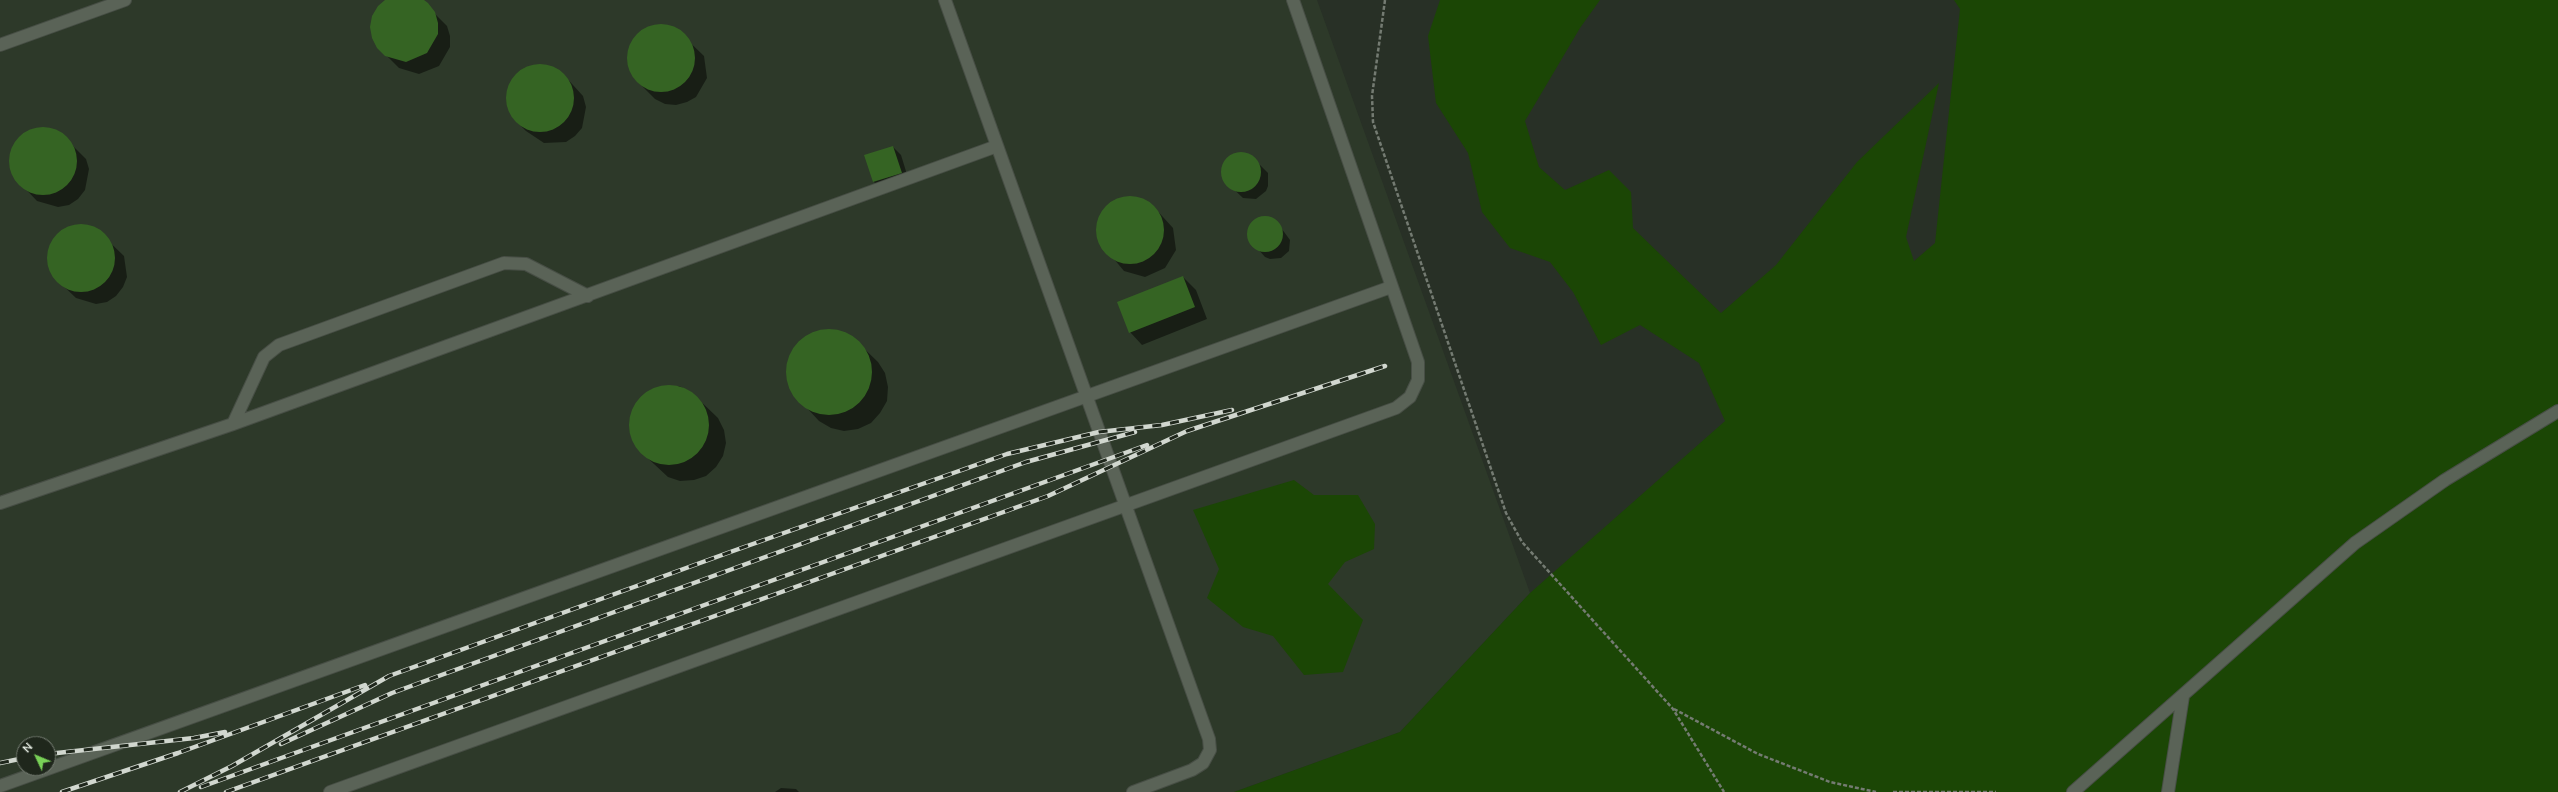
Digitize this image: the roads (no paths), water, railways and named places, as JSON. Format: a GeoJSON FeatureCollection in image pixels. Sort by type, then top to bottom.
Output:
{"type":"FeatureCollection","features":[{"type":"Feature","properties":{"kind":"street"},"geometry":{"type":"LineString","coordinates":[[0,45],[125,0]]}},
{"type":"Feature","properties":{"kind":"street"},"geometry":{"type":"LineString","coordinates":[[945,0],[1209,739],[1210,750],[1203,763],[1192,770],[1133,792]]}},
{"type":"Feature","properties":{"kind":"street"},"geometry":{"type":"LineString","coordinates":[[330,792],[1396,408],[1410,397],[1418,380],[1418,362],[1293,0]]}},
{"type":"Feature","properties":{"kind":"street"},"geometry":{"type":"LineString","coordinates":[[0,503],[233,424],[997,146]]}},
{"type":"Feature","properties":{"kind":"street"},"geometry":{"type":"LineString","coordinates":[[233,424],[264,357],[279,345],[504,263],[526,264],[588,296]]}},
{"type":"Feature","properties":{"kind":"street"},"geometry":{"type":"LineString","coordinates":[[0,786],[1391,287]]}},
{"type":"Feature","properties":{"kind":"street"},"geometry":{"type":"LineString","coordinates":[[2073,792],[2355,543],[2444,480],[2558,411]]}},
{"type":"Feature","properties":{"kind":"street"},"geometry":{"type":"LineString","coordinates":[[2168,792],[2183,696]]}},
{"type":"Feature","properties":{"kind":"railway"},"geometry":{"type":"LineString","coordinates":[[226,792],[1048,496],[1187,431],[1385,366]]}},
{"type":"Feature","properties":{"kind":"railway"},"geometry":{"type":"LineString","coordinates":[[180,792],[232,766],[389,676],[733,551],[1007,454],[1099,432],[1162,425],[1232,410]]}},
{"type":"Feature","properties":{"kind":"railway"},"geometry":{"type":"LineString","coordinates":[[281,744],[392,693],[1026,462],[1135,432]]}},
{"type":"Feature","properties":{"kind":"railway"},"geometry":{"type":"LineString","coordinates":[[201,787],[1147,445]]}},
{"type":"Feature","properties":{"kind":"railway"},"geometry":{"type":"LineString","coordinates":[[62,792],[178,753],[365,685]]}},
{"type":"Feature","properties":{"kind":"railway"},"geometry":{"type":"LineString","coordinates":[[56,753],[194,738],[225,732]]}},
{"type":"Feature","properties":{"kind":"railway"},"geometry":{"type":"LineString","coordinates":[[0,763],[16,760]]}}]}
